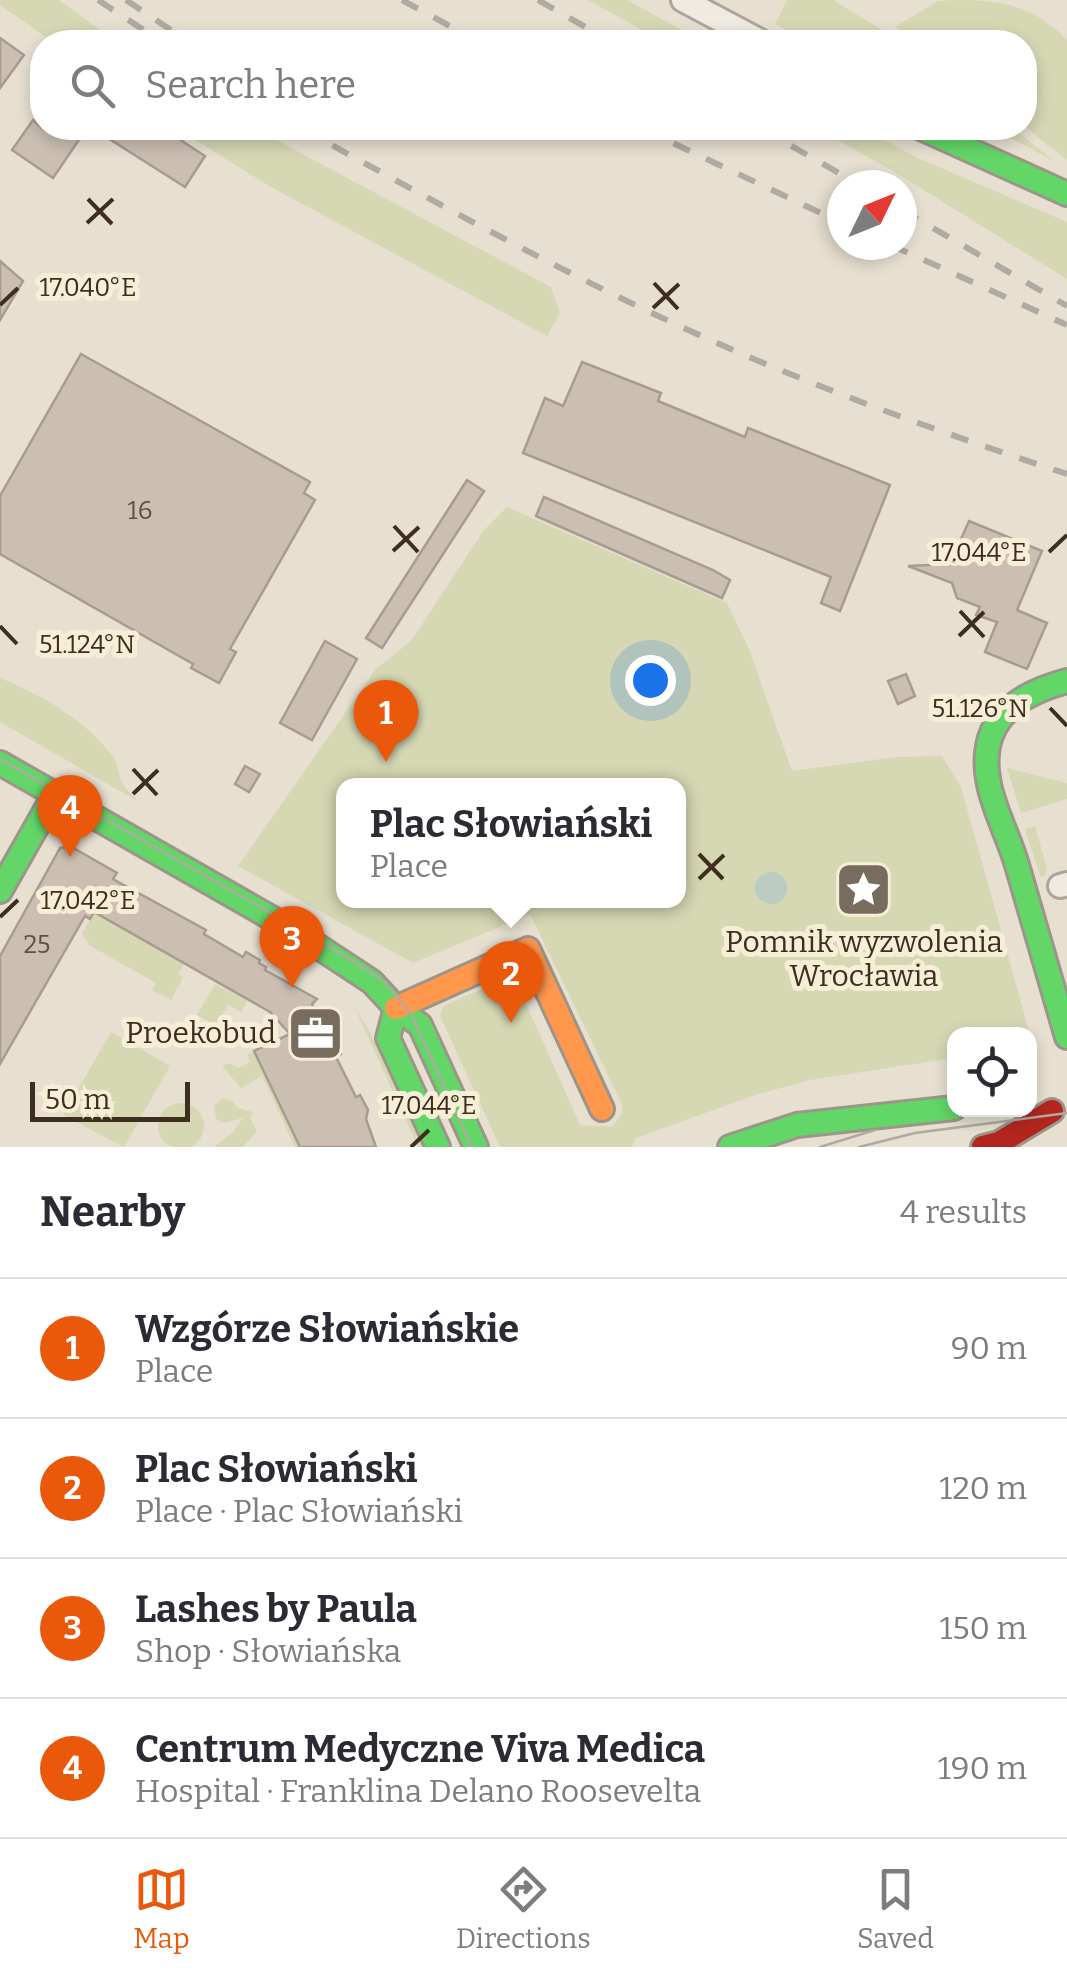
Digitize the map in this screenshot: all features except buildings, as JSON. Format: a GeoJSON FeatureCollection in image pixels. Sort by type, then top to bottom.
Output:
{"type":"FeatureCollection","features":[{"type":"Feature","properties":{"kind":"street"},"geometry":{"type":"LineString","coordinates":[[684,0],[740,30]]}},
{"type":"Feature","properties":{"kind":"street"},"geometry":{"type":"LineString","coordinates":[[948,140],[1067,194]]}},
{"type":"Feature","properties":{"kind":"street"},"geometry":{"type":"LineString","coordinates":[[1067,681],[1029,694],[1010,707],[996,723],[986,759],[988,784],[1016,863],[1067,1037]]}},
{"type":"Feature","properties":{"kind":"street"},"geometry":{"type":"LineString","coordinates":[[0,763],[309,939],[372,982],[396,1008],[420,1025],[476,1147]]}},
{"type":"Feature","properties":{"kind":"street"},"geometry":{"type":"LineString","coordinates":[[0,890],[54,794]]}},
{"type":"Feature","properties":{"kind":"street"},"geometry":{"type":"LineString","coordinates":[[396,1008],[528,949],[602,1109]]}},
{"type":"Feature","properties":{"kind":"street"},"geometry":{"type":"LineString","coordinates":[[396,1008],[388,1038],[438,1147]]}},
{"type":"Feature","properties":{"kind":"street"},"geometry":{"type":"LineString","coordinates":[[730,1147],[797,1125],[882,1124],[947,1110]]}},
{"type":"Feature","properties":{"kind":"street"},"geometry":{"type":"LineString","coordinates":[[982,1147],[999,1143],[1060,1110]]}},
{"type":"Feature","properties":{"kind":"green space"},"geometry":{"type":"Polygon","coordinates":[[[0,0],[59,0],[100,30],[36,30],[0,5],[0,0]]]}},
{"type":"Feature","properties":{"kind":"green space"},"geometry":{"type":"Polygon","coordinates":[[[588,0],[627,0],[682,30],[642,30],[588,0]]]}},
{"type":"Feature","properties":{"kind":"green space"},"geometry":{"type":"Polygon","coordinates":[[[787,0],[833,0],[882,30],[786,30],[775,24],[787,0]]]}},
{"type":"Feature","properties":{"kind":"green space"},"geometry":{"type":"Polygon","coordinates":[[[938,1],[987,1],[1015,7],[1042,19],[1067,40],[1067,160],[1037,136],[1037,30],[895,27],[938,1]]]}},
{"type":"Feature","properties":{"kind":"green space"},"geometry":{"type":"Polygon","coordinates":[[[195,140],[276,140],[551,287],[560,313],[547,336],[271,187],[195,140]]]}},
{"type":"Feature","properties":{"kind":"green space"},"geometry":{"type":"Polygon","coordinates":[[[837,140],[884,140],[1067,222],[1067,279],[917,186],[917,170],[891,170],[837,140]]]}},
{"type":"Feature","properties":{"kind":"green space"},"geometry":{"type":"Polygon","coordinates":[[[1014,140],[1028,140],[1054,161],[1014,140]]]}},
{"type":"Feature","properties":{"kind":"green space"},"geometry":{"type":"Polygon","coordinates":[[[507,507],[727,603],[749,649],[792,771],[896,757],[942,756],[961,787],[1028,1027],[947,1027],[947,1059],[810,1080],[758,1094],[636,1138],[632,1147],[500,1147],[440,1016],[443,1006],[503,980],[514,978],[580,1125],[612,1127],[622,1113],[622,1104],[530,914],[413,963],[238,866],[376,669],[411,641],[484,530],[507,507]]]}},
{"type":"Feature","properties":{"kind":"green space"},"geometry":{"type":"Polygon","coordinates":[[[0,678],[46,700],[87,729],[114,757],[123,784],[139,802],[0,722],[0,678]]]}},
{"type":"Feature","properties":{"kind":"green space"},"geometry":{"type":"Polygon","coordinates":[[[1007,768],[1067,783],[1067,799],[1021,813],[1007,768]]]}},
{"type":"Feature","properties":{"kind":"green space"},"geometry":{"type":"Polygon","coordinates":[[[1035,826],[1047,869],[1041,877],[1025,830],[1035,826]]]}},
{"type":"Feature","properties":{"kind":"green space"},"geometry":{"type":"Polygon","coordinates":[[[94,913],[184,964],[178,974],[183,978],[171,1000],[152,990],[156,983],[89,945],[82,933],[94,913]]]}},
{"type":"Feature","properties":{"kind":"green space"},"geometry":{"type":"Polygon","coordinates":[[[215,984],[247,1001],[241,1012],[228,1005],[216,1026],[197,1015],[215,984]]]}},
{"type":"Feature","properties":{"kind":"green space"},"geometry":{"type":"Polygon","coordinates":[[[354,1006],[371,1034],[425,1147],[418,1147],[354,1006]]]}},
{"type":"Feature","properties":{"kind":"green space"},"geometry":{"type":"Polygon","coordinates":[[[111,1032],[170,1066],[124,1147],[63,1115],[111,1032]]]}},
{"type":"Feature","properties":{"kind":"green space"},"geometry":{"type":"Polygon","coordinates":[[[254,1052],[300,1147],[295,1147],[262,1076],[241,1088],[222,1066],[230,1063],[238,1068],[250,1062],[247,1055],[254,1052]]]}},
{"type":"Feature","properties":{"kind":"green space"},"geometry":{"type":"Polygon","coordinates":[[[224,1098],[237,1108],[253,1112],[250,1118],[257,1131],[243,1147],[214,1147],[243,1118],[224,1123],[216,1119],[214,1105],[224,1098]]]}},
{"type":"Feature","properties":{"kind":"green space"},"geometry":{"type":"Polygon","coordinates":[[[172,1105],[190,1105],[202,1117],[202,1135],[190,1147],[172,1147],[160,1135],[160,1117],[172,1105]]]}},
{"type":"Feature","properties":{"kind":"shaded area"},"geometry":{"type":"Polygon","coordinates":[[[771,872],[783,876],[787,888],[783,900],[771,904],[759,900],[755,888],[759,876],[771,872]]]}},
{"type":"Feature","properties":{"kind":"tram line"},"geometry":{"type":"LineString","coordinates":[[0,759],[384,981],[411,1014],[472,1147]]}},
{"type":"Feature","properties":{"kind":"tram line"},"geometry":{"type":"LineString","coordinates":[[859,1147],[915,1133],[1067,1113]]}},
{"type":"Feature","properties":{"kind":"tram line"},"geometry":{"type":"LineString","coordinates":[[820,1147],[875,1130]]}},
{"type":"Feature","properties":{"kind":"railway"},"geometry":{"type":"LineString","coordinates":[[98,0],[144,30]]}},
{"type":"Feature","properties":{"kind":"railway"},"geometry":{"type":"LineString","coordinates":[[126,0],[171,30]]}},
{"type":"Feature","properties":{"kind":"railway"},"geometry":{"type":"LineString","coordinates":[[402,0],[457,30]]}},
{"type":"Feature","properties":{"kind":"railway"},"geometry":{"type":"LineString","coordinates":[[538,0],[591,30]]}},
{"type":"Feature","properties":{"kind":"railway"},"geometry":{"type":"LineString","coordinates":[[323,140],[528,251],[702,336],[875,407],[1067,474]]}},
{"type":"Feature","properties":{"kind":"railway"},"geometry":{"type":"LineString","coordinates":[[666,140],[827,216]]}},
{"type":"Feature","properties":{"kind":"railway"},"geometry":{"type":"LineString","coordinates":[[781,140],[834,170]]}},
{"type":"Feature","properties":{"kind":"railway"},"geometry":{"type":"LineString","coordinates":[[917,219],[1067,306]]}},
{"type":"Feature","properties":{"kind":"railway"},"geometry":{"type":"LineString","coordinates":[[917,257],[1067,325]]}},
{"type":"Feature","properties":{"kind":"traffic: fast"},"geometry":{"type":"LineString","coordinates":[[948,140],[1067,194]]}},
{"type":"Feature","properties":{"kind":"traffic: fast"},"geometry":{"type":"LineString","coordinates":[[1067,681],[1041,690],[1007,711],[992,733],[986,761],[991,792],[1017,865],[1067,1037]]}},
{"type":"Feature","properties":{"kind":"traffic: fast"},"geometry":{"type":"LineString","coordinates":[[0,763],[296,932],[372,982],[396,1008],[420,1025],[476,1147]]}},
{"type":"Feature","properties":{"kind":"traffic: fast"},"geometry":{"type":"LineString","coordinates":[[0,891],[55,794]]}},
{"type":"Feature","properties":{"kind":"traffic: fast"},"geometry":{"type":"LineString","coordinates":[[396,1008],[388,1038],[438,1147]]}},
{"type":"Feature","properties":{"kind":"traffic: fast"},"geometry":{"type":"LineString","coordinates":[[730,1147],[797,1125],[947,1109]]}},
{"type":"Feature","properties":{"kind":"traffic: slow"},"geometry":{"type":"LineString","coordinates":[[396,1008],[528,949],[602,1109]]}},
{"type":"Feature","properties":{"kind":"traffic: jam"},"geometry":{"type":"LineString","coordinates":[[983,1147],[999,1143],[1052,1111]]}},
{"type":"Feature","properties":{"kind":"place","name":"Wzgórze Słowiańskie"},"geometry":{"type":"Point","coordinates":[386,762]}},
{"type":"Feature","properties":{"kind":"place","name":"Centrum Medyczne Viva Medica"},"geometry":{"type":"Point","coordinates":[70,857]}},
{"type":"Feature","properties":{"kind":"place","name":"Pomnik wyzwolenia Wrocławia"},"geometry":{"type":"Point","coordinates":[864,890]}},
{"type":"Feature","properties":{"kind":"place","name":"Lashes by Paula"},"geometry":{"type":"Point","coordinates":[292,988]}},
{"type":"Feature","properties":{"kind":"place","name":"Plac Słowiański"},"geometry":{"type":"Point","coordinates":[511,1023]}},
{"type":"Feature","properties":{"kind":"place","name":"Proekobud"},"geometry":{"type":"Point","coordinates":[315,1033]}}]}
